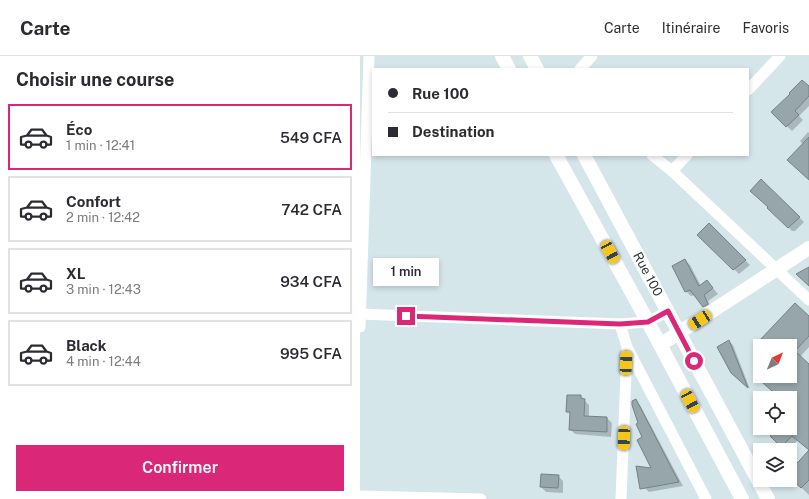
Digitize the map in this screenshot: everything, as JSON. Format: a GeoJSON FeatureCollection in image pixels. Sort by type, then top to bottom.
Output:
{"type":"FeatureCollection","features":[{"type":"Feature","properties":{"kind":"street"},"geometry":{"type":"LineString","coordinates":[[360,327],[369,56]]}},
{"type":"Feature","properties":{"kind":"street"},"geometry":{"type":"LineString","coordinates":[[502,56],[508,68]]}},
{"type":"Feature","properties":{"kind":"street"},"geometry":{"type":"LineString","coordinates":[[530,56],[536,68]]}},
{"type":"Feature","properties":{"kind":"street"},"geometry":{"type":"LineString","coordinates":[[581,68],[592,56]]}},
{"type":"Feature","properties":{"kind":"street"},"geometry":{"type":"LineString","coordinates":[[749,89],[780,56]]}},
{"type":"Feature","properties":{"kind":"street"},"geometry":{"type":"LineString","coordinates":[[557,156],[648,322],[742,499]]}},
{"type":"Feature","properties":{"kind":"street","name":"Rue 100"},"geometry":{"type":"LineString","coordinates":[[585,156],[768,499]]}},
{"type":"Feature","properties":{"kind":"street"},"geometry":{"type":"LineString","coordinates":[[653,156],[672,171],[809,300]]}},
{"type":"Feature","properties":{"kind":"street"},"geometry":{"type":"LineString","coordinates":[[672,171],[686,156]]}},
{"type":"Feature","properties":{"kind":"street"},"geometry":{"type":"LineString","coordinates":[[660,345],[809,248]]}},
{"type":"Feature","properties":{"kind":"street"},"geometry":{"type":"LineString","coordinates":[[360,314],[620,324],[648,322],[668,311]]}},
{"type":"Feature","properties":{"kind":"street"},"geometry":{"type":"LineString","coordinates":[[620,324],[627,348],[706,499]]}},
{"type":"Feature","properties":{"kind":"street"},"geometry":{"type":"LineString","coordinates":[[622,499],[627,348]]}},
{"type":"Feature","properties":{"kind":"street"},"geometry":{"type":"LineString","coordinates":[[360,496],[481,499]]}},
{"type":"Feature","properties":{"kind":"building"},"geometry":{"type":"Polygon","coordinates":[[[802,80],[809,86],[809,96],[795,111],[799,115],[786,127],[771,112],[802,80]]]}},
{"type":"Feature","properties":{"kind":"building"},"geometry":{"type":"Polygon","coordinates":[[[809,137],[809,180],[787,160],[809,137]]]}},
{"type":"Feature","properties":{"kind":"building"},"geometry":{"type":"Polygon","coordinates":[[[761,179],[800,217],[788,228],[750,191],[761,179]]]}},
{"type":"Feature","properties":{"kind":"building"},"geometry":{"type":"Polygon","coordinates":[[[709,223],[746,260],[733,270],[697,235],[709,223]]]}},
{"type":"Feature","properties":{"kind":"building"},"geometry":{"type":"Polygon","coordinates":[[[685,259],[699,286],[707,280],[713,288],[704,295],[708,304],[703,307],[690,290],[685,292],[672,266],[685,259]]]}},
{"type":"Feature","properties":{"kind":"building"},"geometry":{"type":"Polygon","coordinates":[[[809,267],[809,286],[796,274],[809,267]]]}},
{"type":"Feature","properties":{"kind":"building"},"geometry":{"type":"Polygon","coordinates":[[[795,303],[809,316],[809,336],[797,349],[797,339],[761,339],[795,303]]]}},
{"type":"Feature","properties":{"kind":"building"},"geometry":{"type":"Polygon","coordinates":[[[729,340],[748,388],[731,373],[717,347],[729,340]]]}},
{"type":"Feature","properties":{"kind":"building"},"geometry":{"type":"Polygon","coordinates":[[[797,353],[809,364],[809,450],[792,436],[785,443],[777,443],[770,436],[797,435],[797,391],[772,391],[763,383],[797,383],[797,353]]]}},
{"type":"Feature","properties":{"kind":"building"},"geometry":{"type":"Polygon","coordinates":[[[567,395],[581,395],[581,398],[585,399],[584,416],[607,417],[607,432],[569,430],[570,412],[566,412],[567,395]]]}},
{"type":"Feature","properties":{"kind":"building"},"geometry":{"type":"Polygon","coordinates":[[[636,399],[679,482],[640,489],[636,466],[651,468],[637,440],[642,437],[636,424],[638,423],[632,405],[632,401],[636,399]]]}},
{"type":"Feature","properties":{"kind":"building"},"geometry":{"type":"Polygon","coordinates":[[[809,450],[809,480],[801,488],[797,484],[797,463],[809,450]]]}},
{"type":"Feature","properties":{"kind":"building"},"geometry":{"type":"Polygon","coordinates":[[[541,474],[559,475],[558,488],[540,487],[541,474]]]}},
{"type":"Feature","properties":{"kind":"route"},"geometry":{"type":"LineString","coordinates":[[406,316],[620,324],[648,322],[668,311],[694,361]]}}]}
